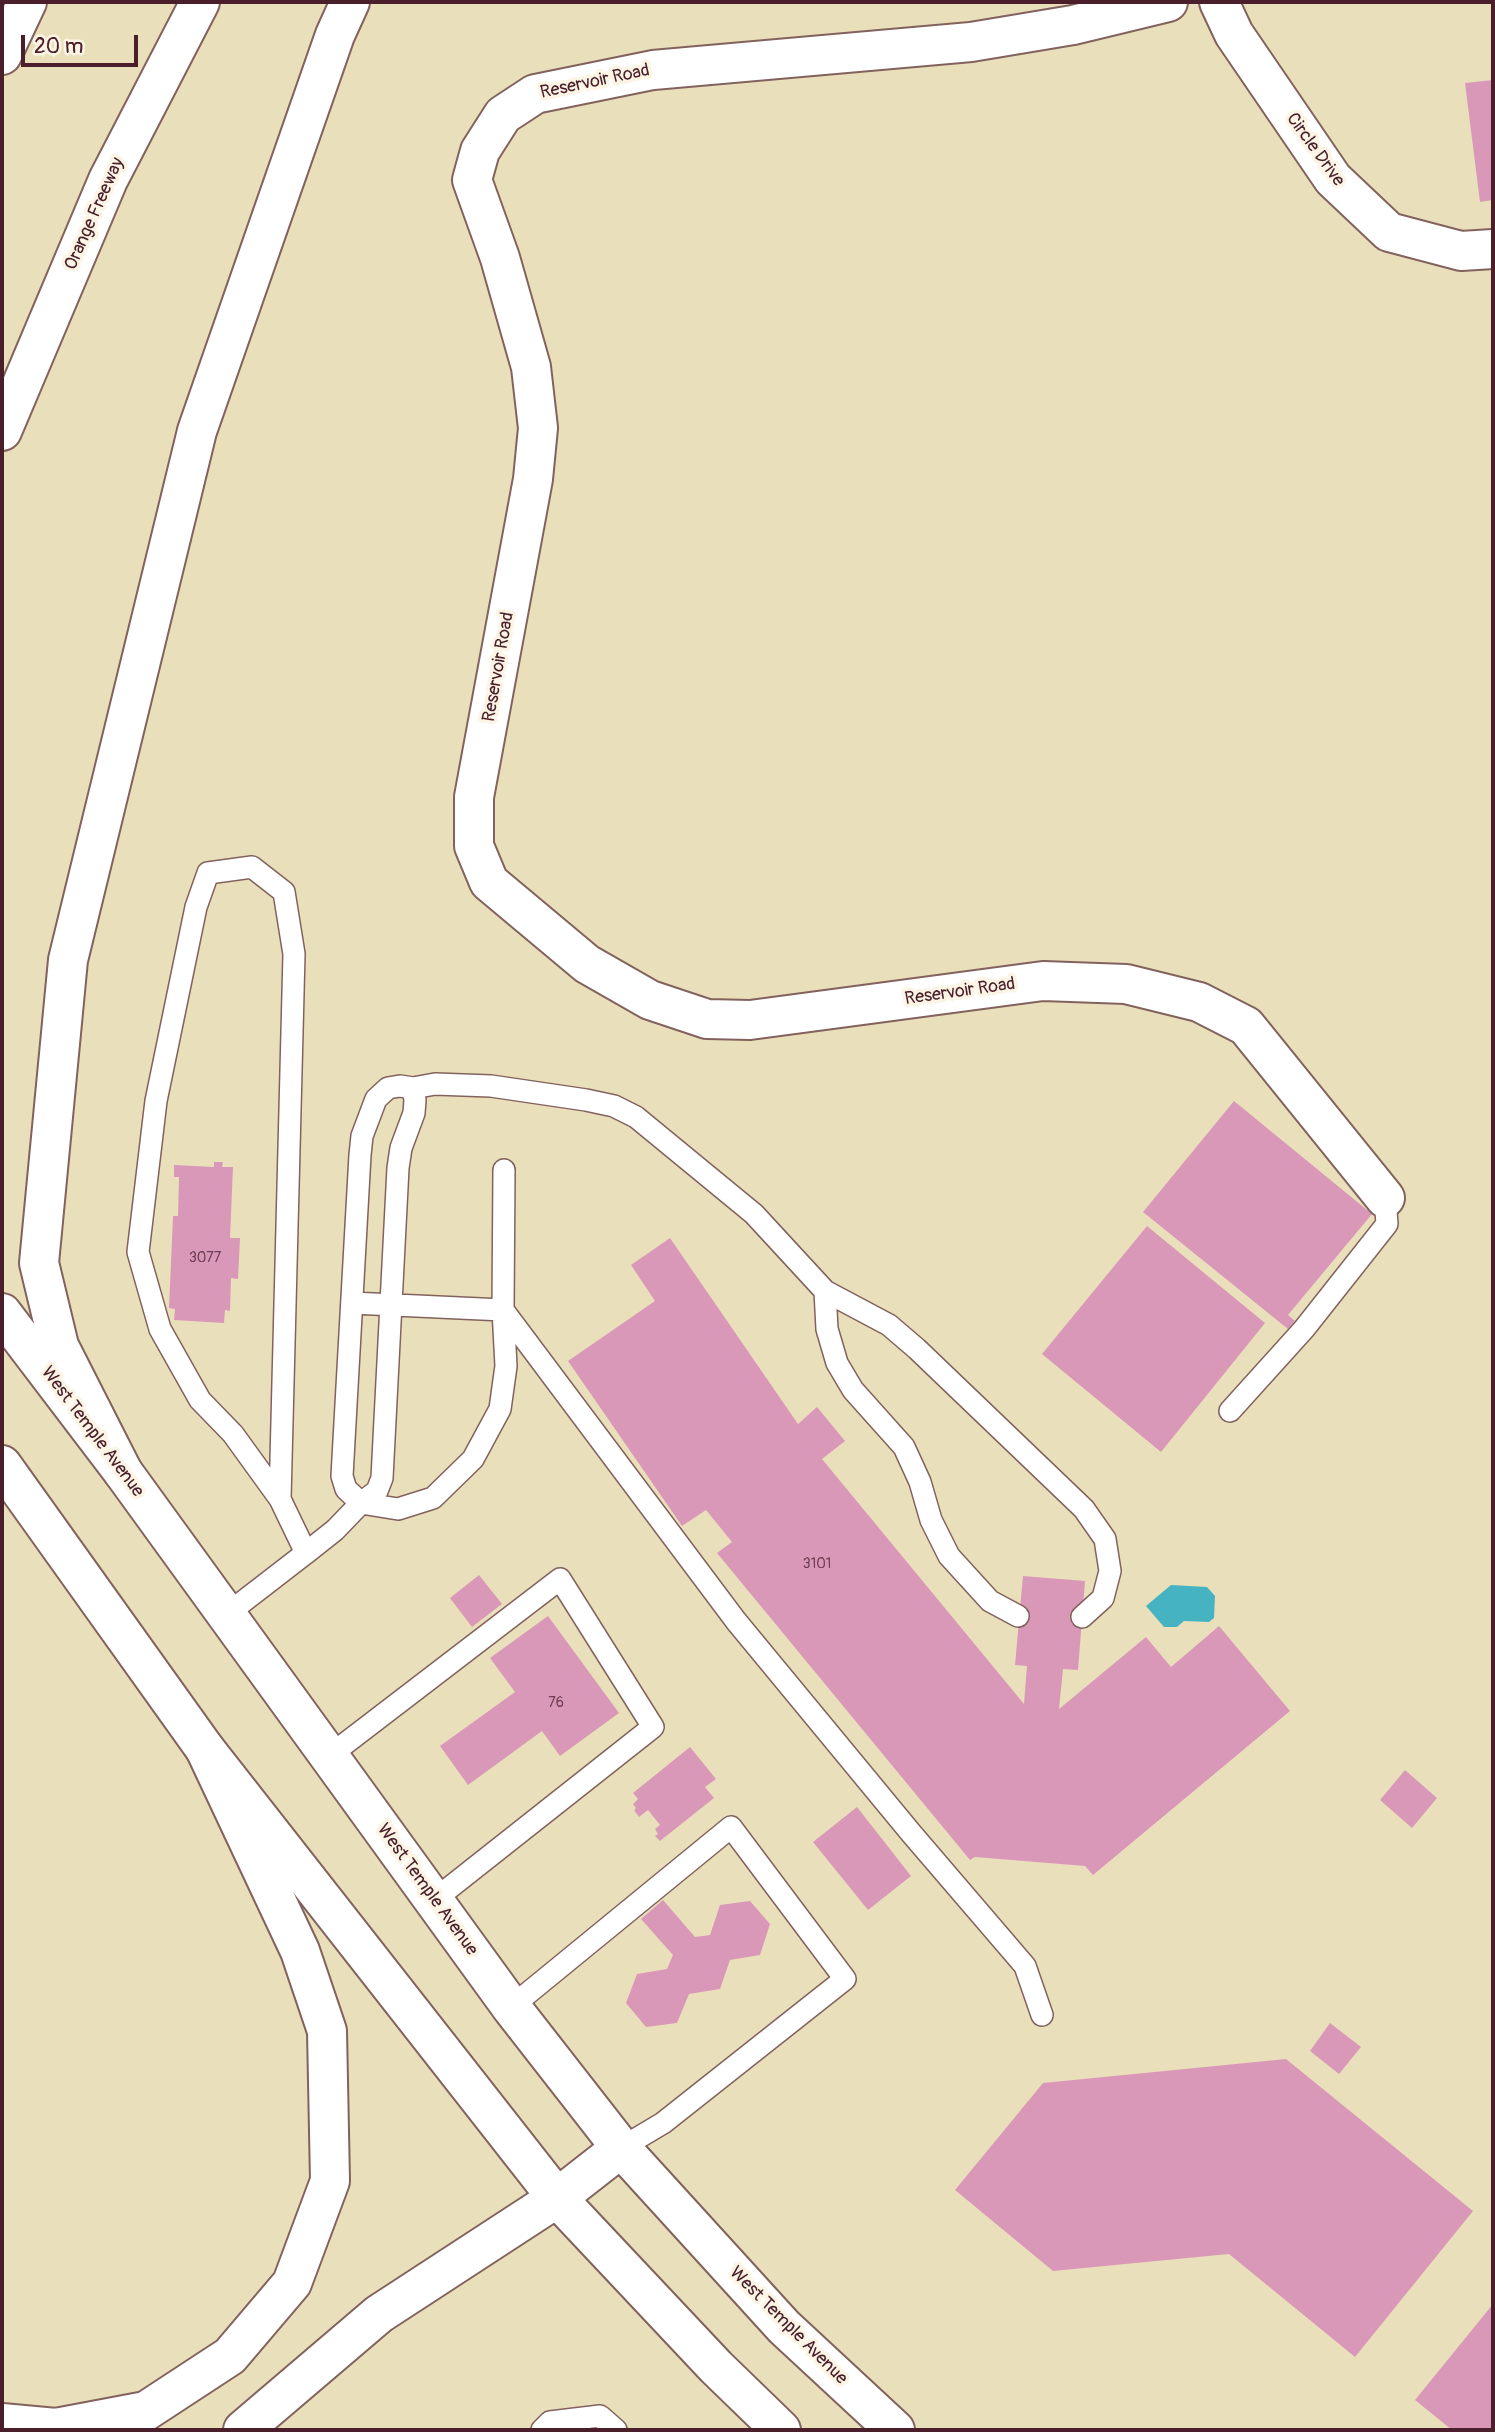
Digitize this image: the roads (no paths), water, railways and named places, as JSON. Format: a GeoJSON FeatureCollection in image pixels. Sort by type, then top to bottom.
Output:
{"type":"FeatureCollection","features":[{"type":"Feature","properties":{"kind":"main road"},"geometry":{"type":"LineString","coordinates":[[2,55],[27,2]]}},
{"type":"Feature","properties":{"kind":"main road","name":"Orange Freeway"},"geometry":{"type":"LineString","coordinates":[[2,431],[108,180],[200,2]]}},
{"type":"Feature","properties":{"kind":"main road"},"geometry":{"type":"LineString","coordinates":[[123,1472],[60,1346],[39,1263],[68,960],[197,431],[335,34],[350,2]]}},
{"type":"Feature","properties":{"kind":"main road","name":"Reservoir Road"},"geometry":{"type":"LineString","coordinates":[[1168,2],[1073,25],[971,42],[653,70],[535,94],[503,116],[480,151],[472,180],[500,258],[531,367],[538,428],[533,479],[474,797],[474,846],[489,882],[587,964],[650,1000],[707,1019],[750,1020],[1043,981],[1126,984],[1199,1002],[1246,1026],[1385,1198]]}},
{"type":"Feature","properties":{"kind":"main road","name":"Circle Drive"},"geometry":{"type":"LineString","coordinates":[[1219,2],[1234,34],[1333,179],[1389,232],[1461,251],[1493,249]]}},
{"type":"Feature","properties":{"kind":"main road","name":"West Temple Avenue"},"geometry":{"type":"LineString","coordinates":[[2,1313],[123,1472],[511,2007],[621,2148],[784,2327],[895,2430]]}},
{"type":"Feature","properties":{"kind":"main road"},"geometry":{"type":"LineString","coordinates":[[2,1465],[205,1749],[557,2198],[774,2428]]}},
{"type":"Feature","properties":{"kind":"main road"},"geometry":{"type":"LineString","coordinates":[[2,2423],[56,2428],[146,2411],[230,2356],[292,2283],[330,2181],[327,2031],[300,1951],[205,1749]]}},
{"type":"Feature","properties":{"kind":"main road"},"geometry":{"type":"LineString","coordinates":[[243,2430],[379,2314],[557,2198],[621,2148]]}},
{"type":"Feature","properties":{"kind":"lane"},"geometry":{"type":"LineString","coordinates":[[280,1499],[294,954],[284,892],[252,867],[208,873],[196,907],[156,1101],[138,1252],[160,1329],[200,1400],[233,1434],[280,1499],[306,1553]]}},
{"type":"Feature","properties":{"kind":"lane"},"geometry":{"type":"LineString","coordinates":[[504,1170],[503,1310],[506,1366],[500,1409],[473,1459],[433,1498],[398,1508],[361,1503],[346,1489],[342,1476],[362,1136],[376,1099],[388,1088],[413,1088],[435,1084],[491,1086],[586,1100],[614,1106],[636,1116],[754,1214],[825,1291],[889,1325],[1084,1509],[1105,1539],[1110,1571],[1103,1598],[1082,1617]]}},
{"type":"Feature","properties":{"kind":"lane"},"geometry":{"type":"LineString","coordinates":[[227,1614],[335,1530],[377,1491],[382,1478],[398,1168],[401,1148],[414,1113],[413,1088]]}},
{"type":"Feature","properties":{"kind":"lane"},"geometry":{"type":"LineString","coordinates":[[1230,1411],[1304,1329],[1387,1224],[1385,1198]]}},
{"type":"Feature","properties":{"kind":"lane"},"geometry":{"type":"LineString","coordinates":[[825,1291],[827,1329],[837,1363],[853,1390],[904,1447],[920,1482],[931,1520],[949,1556],[990,1601],[1018,1616]]}},
{"type":"Feature","properties":{"kind":"lane"},"geometry":{"type":"LineString","coordinates":[[352,1303],[503,1310]]}},
{"type":"Feature","properties":{"kind":"lane"},"geometry":{"type":"LineString","coordinates":[[503,1310],[736,1620],[911,1833],[1025,1966],[1042,2015]]}},
{"type":"Feature","properties":{"kind":"lane"},"geometry":{"type":"LineString","coordinates":[[329,1756],[560,1580],[653,1727],[434,1900]]}},
{"type":"Feature","properties":{"kind":"lane"},"geometry":{"type":"LineString","coordinates":[[511,2007],[731,1827],[845,1979],[663,2123],[621,2148]]}},
{"type":"Feature","properties":{"kind":"lane"},"geometry":{"type":"LineString","coordinates":[[542,2430],[551,2422],[600,2416],[616,2430]]}},
{"type":"Feature","properties":{"kind":"water"},"geometry":{"type":"Polygon","coordinates":[[[1171,1585],[1207,1587],[1215,1596],[1214,1618],[1209,1622],[1184,1621],[1177,1627],[1164,1627],[1146,1606],[1171,1585]]]}}]}
